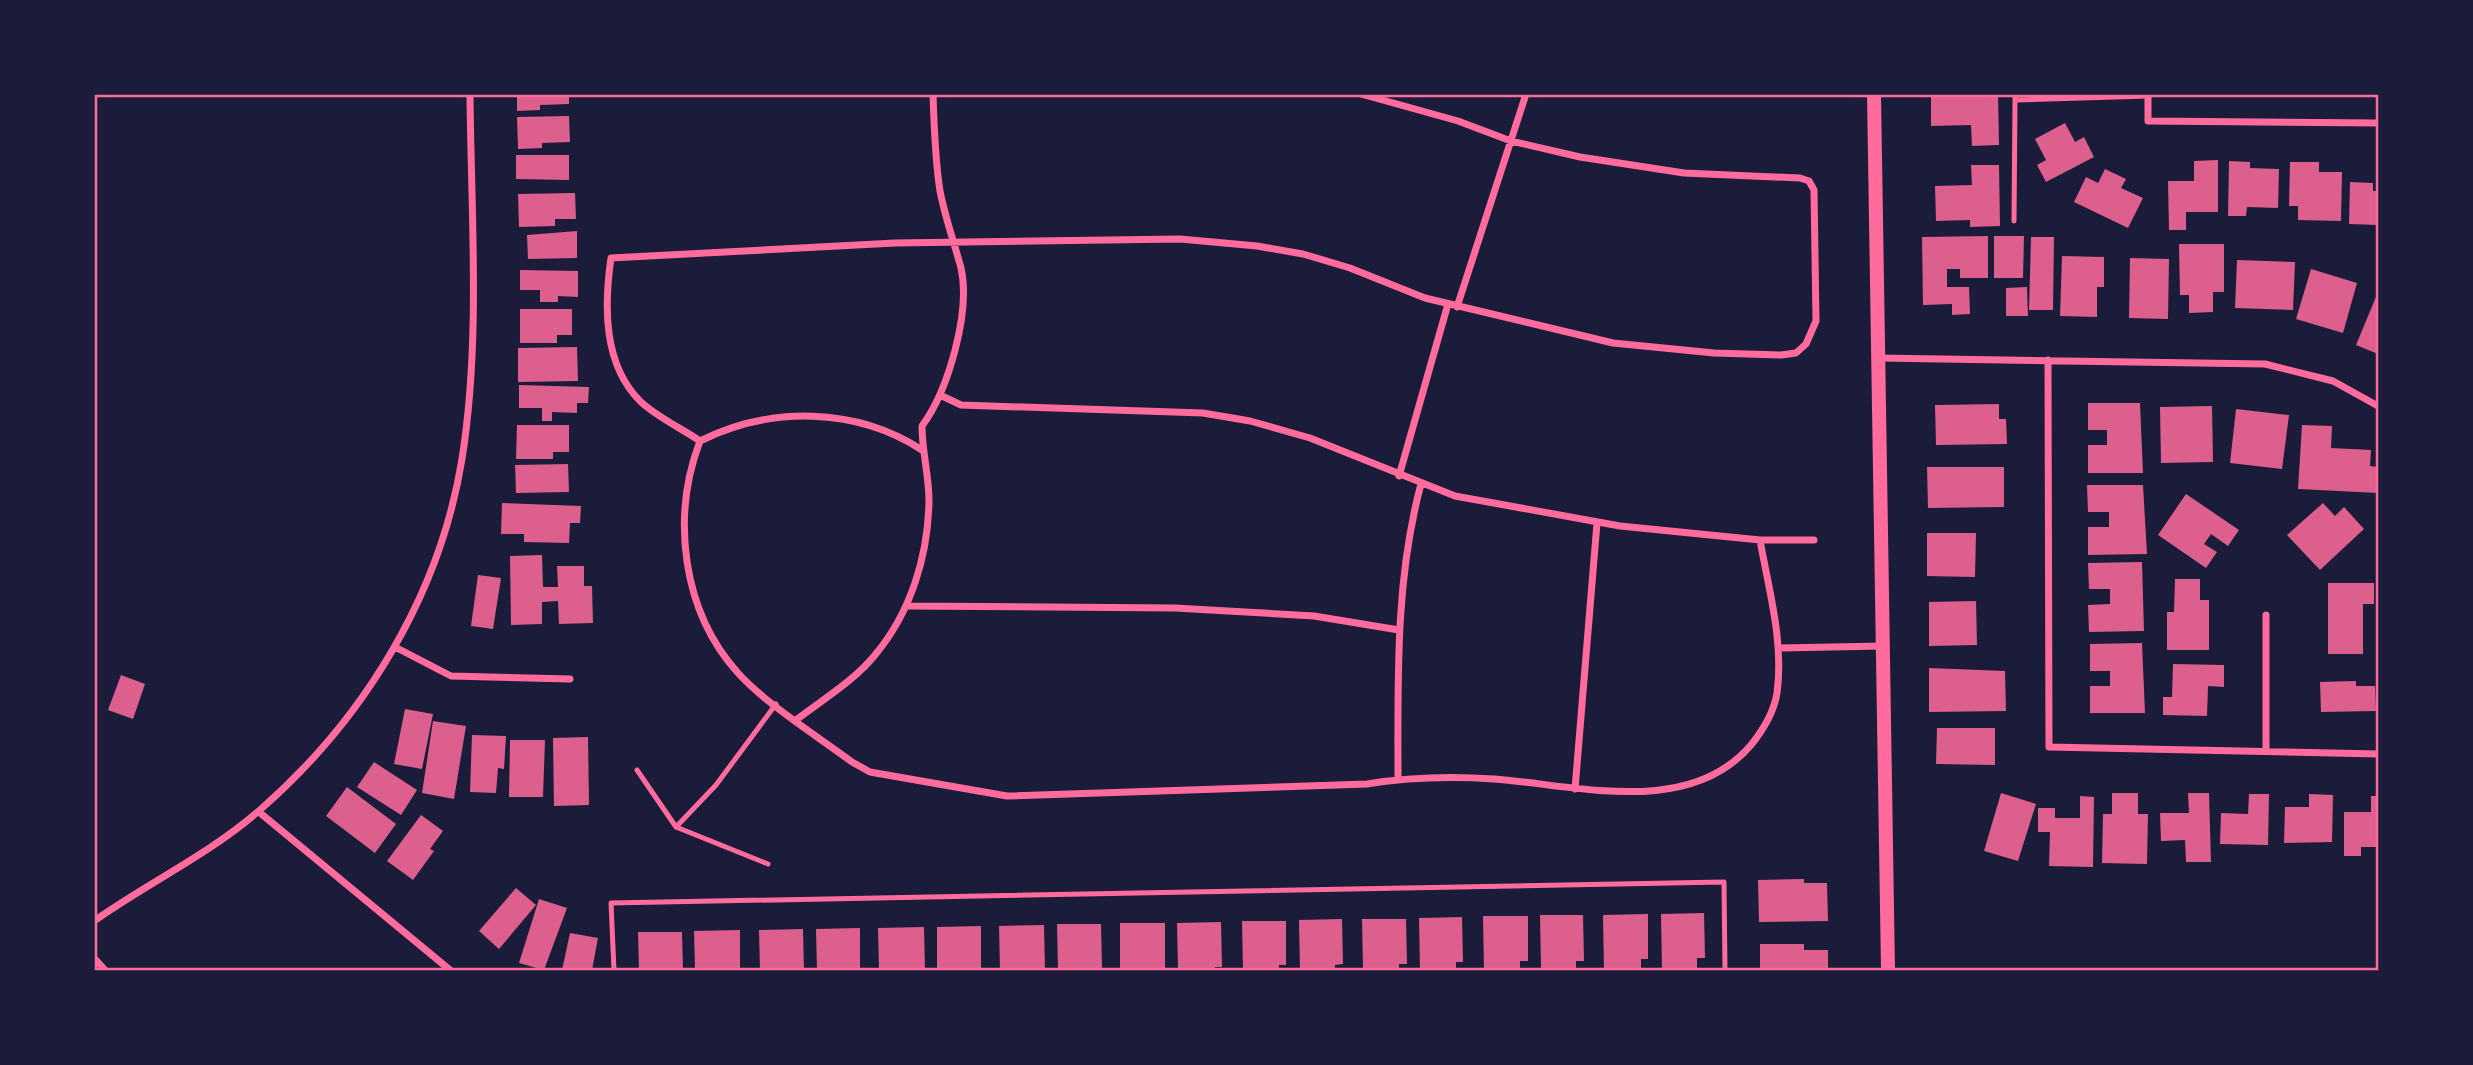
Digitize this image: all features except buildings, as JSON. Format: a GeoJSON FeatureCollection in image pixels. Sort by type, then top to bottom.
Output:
{"type":"FeatureCollection","features":[{"type":"Feature","properties":{"kind":"main road"},"geometry":{"type":"LineString","coordinates":[[1874,94],[1888,971]]}},
{"type":"Feature","properties":{"kind":"street"},"geometry":{"type":"LineString","coordinates":[[94,921],[201,855],[259,812],[297,777],[338,731],[395,647],[438,551],[450,511],[463,448],[472,316],[470,94]]}},
{"type":"Feature","properties":{"kind":"street"},"geometry":{"type":"LineString","coordinates":[[796,720],[875,656],[908,606],[928,525],[928,471],[922,450],[922,426],[934,410],[956,345],[963,295],[961,270],[940,191],[933,94]]}},
{"type":"Feature","properties":{"kind":"street"},"geometry":{"type":"LineString","coordinates":[[700,441],[642,403],[619,368],[607,323],[611,258],[952,242],[1153,238],[1257,246],[1350,268],[1453,305],[1613,343],[1714,353],[1781,355],[1796,352],[1806,344],[1816,321],[1814,190],[1809,181],[1800,178],[1684,173],[1634,167],[1511,141],[1458,121],[1361,94]]}},
{"type":"Feature","properties":{"kind":"street"},"geometry":{"type":"LineString","coordinates":[[1399,475],[1453,305],[1526,94]]}},
{"type":"Feature","properties":{"kind":"street"},"geometry":{"type":"LineString","coordinates":[[2148,95],[2148,121],[2378,123]]}},
{"type":"Feature","properties":{"kind":"street"},"geometry":{"type":"LineString","coordinates":[[1878,358],[2264,364],[2333,381],[2378,406]]}},
{"type":"Feature","properties":{"kind":"street"},"geometry":{"type":"LineString","coordinates":[[2048,360],[2049,747],[2378,754]]}},
{"type":"Feature","properties":{"kind":"street"},"geometry":{"type":"LineString","coordinates":[[940,395],[961,405],[1203,413],[1239,419],[1310,438],[1455,496],[1597,523],[1760,540],[1814,540]]}},
{"type":"Feature","properties":{"kind":"street"},"geometry":{"type":"LineString","coordinates":[[922,450],[888,430],[842,418],[778,416],[721,430],[700,441],[692,463],[683,545],[699,610],[715,645],[731,665],[796,720],[870,772],[1007,796],[1367,784],[1440,776],[1575,789],[1651,790],[1687,786],[1728,768],[1746,750],[1770,715],[1777,695],[1780,648],[1760,540]]}},
{"type":"Feature","properties":{"kind":"street"},"geometry":{"type":"LineString","coordinates":[[1398,779],[1399,630],[1411,519],[1421,484]]}},
{"type":"Feature","properties":{"kind":"street"},"geometry":{"type":"LineString","coordinates":[[1575,789],[1597,523]]}},
{"type":"Feature","properties":{"kind":"street"},"geometry":{"type":"LineString","coordinates":[[908,606],[1175,608],[1314,616],[1399,630]]}},
{"type":"Feature","properties":{"kind":"street"},"geometry":{"type":"LineString","coordinates":[[2266,615],[2266,751]]}},
{"type":"Feature","properties":{"kind":"street"},"geometry":{"type":"LineString","coordinates":[[1780,648],[1883,646]]}},
{"type":"Feature","properties":{"kind":"street"},"geometry":{"type":"LineString","coordinates":[[395,647],[451,676],[570,679]]}},
{"type":"Feature","properties":{"kind":"street"},"geometry":{"type":"LineString","coordinates":[[259,812],[450,971]]}},
{"type":"Feature","properties":{"kind":"street"},"geometry":{"type":"LineString","coordinates":[[94,958],[105,971]]}},
{"type":"Feature","properties":{"kind":"lane"},"geometry":{"type":"LineString","coordinates":[[2014,221],[2015,97],[2148,95]]}},
{"type":"Feature","properties":{"kind":"lane"},"geometry":{"type":"LineString","coordinates":[[676,827],[716,785],[776,704]]}},
{"type":"Feature","properties":{"kind":"lane"},"geometry":{"type":"LineString","coordinates":[[637,770],[676,827],[768,864]]}},
{"type":"Feature","properties":{"kind":"lane"},"geometry":{"type":"LineString","coordinates":[[614,971],[611,904],[1724,882],[1725,971]]}}]}
